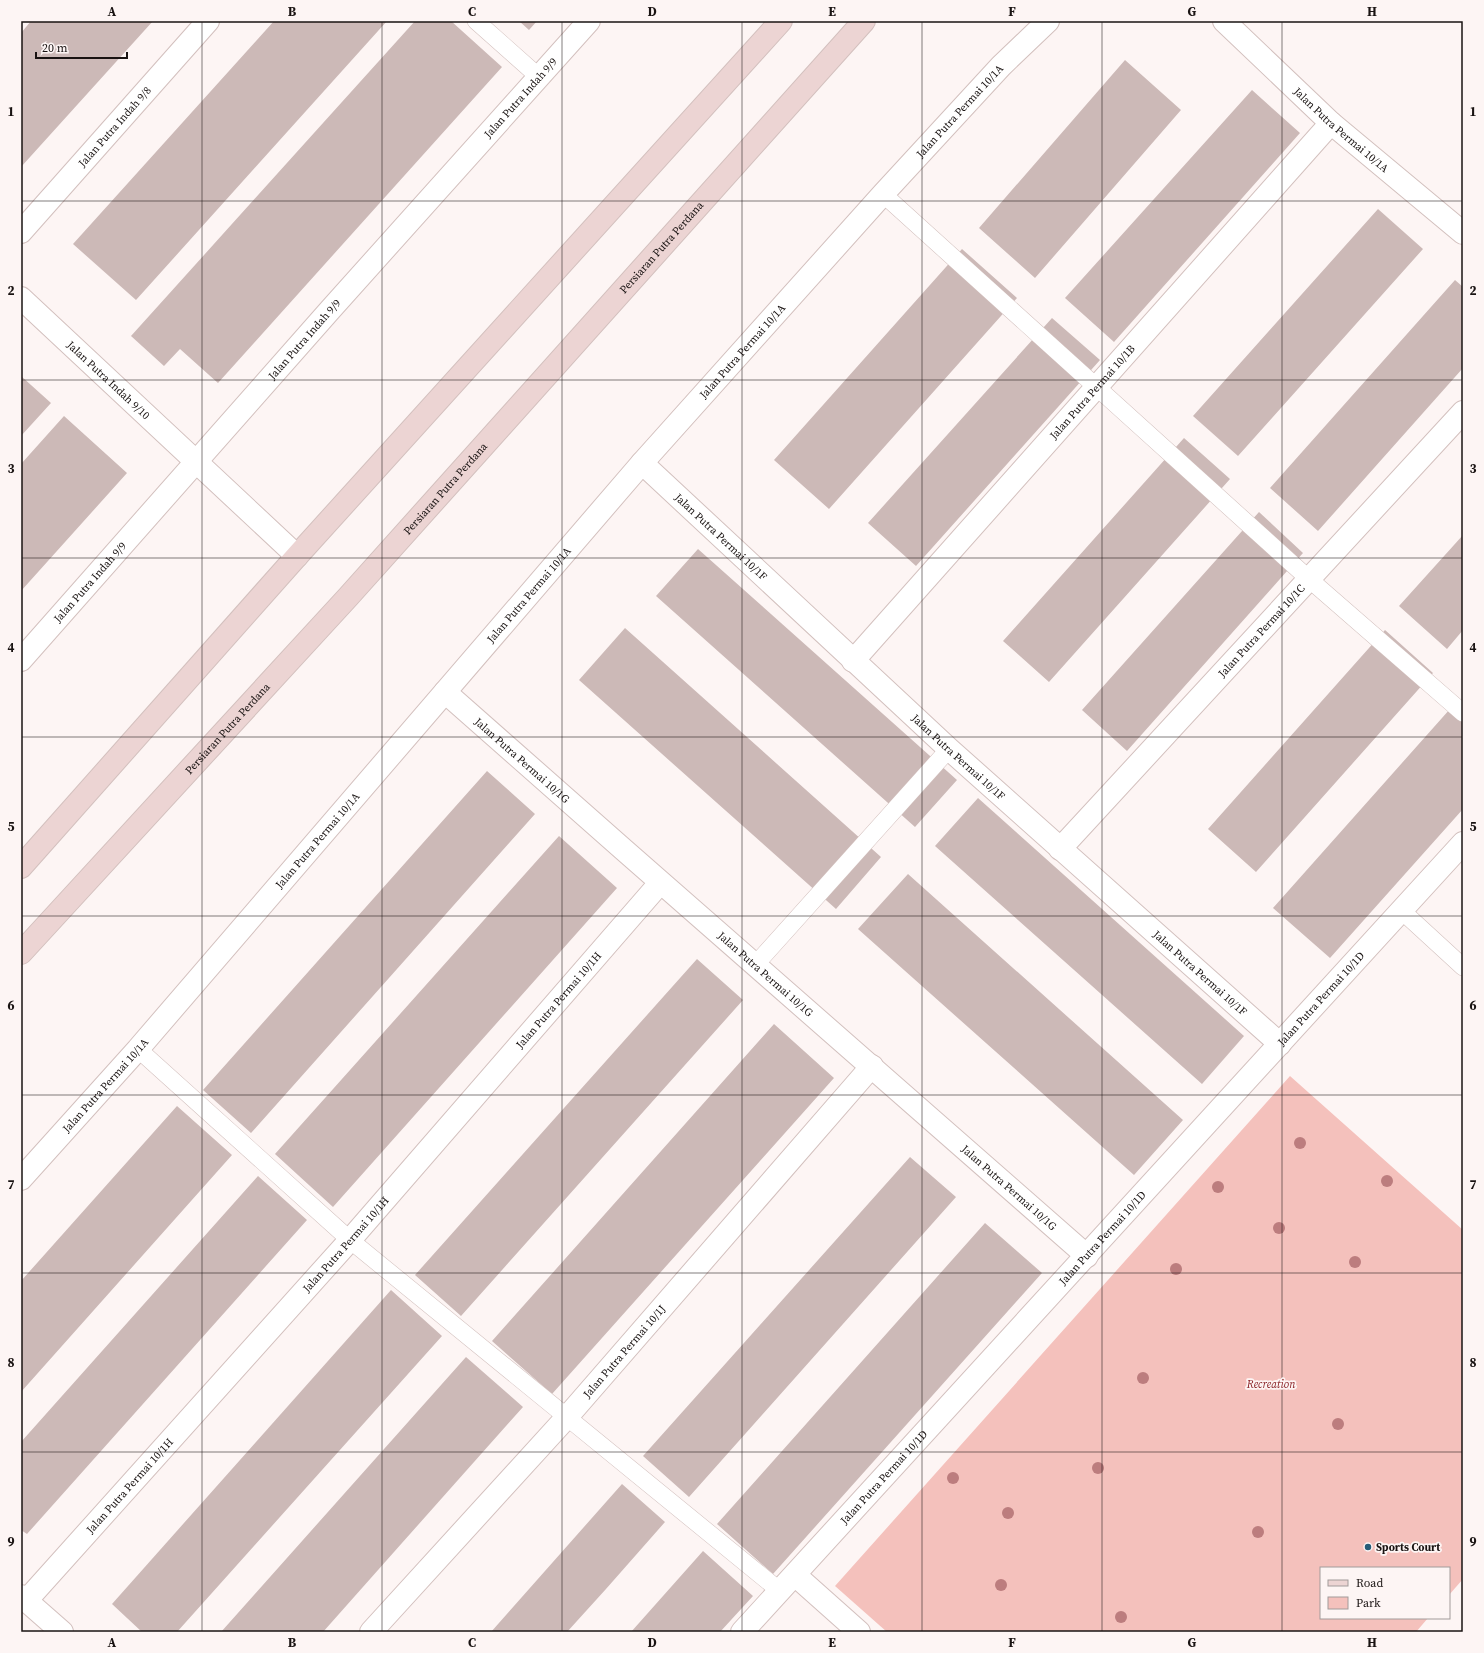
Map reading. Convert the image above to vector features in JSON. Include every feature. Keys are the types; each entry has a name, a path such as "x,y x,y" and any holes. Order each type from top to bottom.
{"main road":[{"path":"21,867 298,556 781,21"},
{"name":"Persiaran Putra Perdana","path":"21,952 348,597 864,21"}],"street":[{"name":"Jalan Putra Indah 9/8","path":"21,232 208,21"},
{"name":"Jalan Putra Indah 9/9","path":"21,660 330,310 589,21"},
{"name":"Jalan Putra Permai 10/1A","path":"21,1179 138,1049 642,463 883,194 1001,66 1048,21"},
{"name":"Jalan Putra Permai 10/1A","path":"1224,21 1331,123 1463,233"},
{"name":"Jalan Putra Permai 10/1B","path":"853,661 1331,123"},
{"name":"Jalan Putra Indah 9/10","path":"21,298 298,556"},
{"name":"Jalan Putra Permai 10/1C","path":"1060,848 1463,412"},
{"name":"Jalan Putra Permai 10/1F","path":"642,463 949,749 1280,1044"},
{"name":"Jalan Putra Permai 10/1G","path":"445,692 660,883 756,964 1087,1256"},
{"name":"Jalan Putra Permai 10/1D","path":"742,1632 780,1590 796,1575 1463,843"},
{"name":"Jalan Putra Permai 10/1H","path":"24,1598 350,1240 660,883"},
{"name":"Jalan Putra Permai 10/1J","path":"371,1632 567,1417 872,1066"},
{"path":"796,1575 859,1632"},
{"path":"24,1598 62,1632"}],"lane":[{"path":"476,21 540,77"},
{"path":"883,194 1309,579 1463,713"},
{"path":"756,964 949,749"},
{"path":"1402,911 1463,967"},
{"path":"138,1049 350,1240 780,1590"}],"green space":[{"name":"Recreation","path":"1290,1076 1463,1230 1463,1579 1450,1594 1450,1567 1320,1567 1320,1619 1427,1619 1416,1632 887,1632 835,1586"}],"building":[{"path":"31,21 153,21 21,167 21,33"},
{"path":"274,21 387,21 136,300 73,244"},
{"path":"415,21 451,21 502,67 218,383 180,349 164,366 131,336"},
{"path":"519,21 537,21 529,30"},
{"path":"1125,60 1181,110 1035,278 979,228"},
{"path":"1252,90 1300,133 1114,342 1065,298"},
{"path":"1378,209 1423,249 1238,456 1193,416"},
{"path":"962,249 1017,298 829,509 774,460"},
{"path":"1455,280 1463,287 1463,368 1318,531 1270,488"},
{"path":"1052,318 1100,360 916,566 868,523"},
{"path":"21,376 51,403 21,436"},
{"path":"64,416 127,473 21,591 21,464"},
{"path":"1184,438 1230,479 1049,682 1003,641"},
{"path":"1259,512 1303,553 1127,751 1082,710"},
{"path":"1463,535 1463,630 1447,649 1399,606"},
{"path":"698,549 957,780 915,827 656,596"},
{"path":"625,628 881,857 836,909 579,680"},
{"path":"1385,630 1433,673 1256,872 1208,829"},
{"path":"1458,700 1463,704 1463,809 1330,958 1273,908"},
{"path":"487,771 535,814 251,1133 203,1090"},
{"path":"978,798 1244,1036 1202,1084 935,846"},
{"path":"559,836 617,888 333,1207 275,1154"},
{"path":"908,874 1183,1120 1134,1175 858,929"},
{"path":"697,959 743,1000 461,1316 415,1275"},
{"path":"774,1024 834,1078 552,1394 492,1341"},
{"path":"177,1106 232,1155 21,1392 21,1281"},
{"path":"910,1157 956,1197 689,1497 643,1456"},
{"path":"258,1176 307,1220 27,1534 21,1530 21,1442"},
{"path":"985,1223 1042,1273 773,1574 717,1524"},
{"path":"391,1290 442,1336 177,1632 142,1632 112,1604"},
{"path":"466,1357 523,1407 323,1632 221,1632"},
{"path":"622,1484 665,1522 606,1589 567,1632 491,1632"},
{"path":"703,1551 753,1596 720,1632 631,1632"}],"place":[{"name":"Sports Court","path":"1368,1547"}]}
